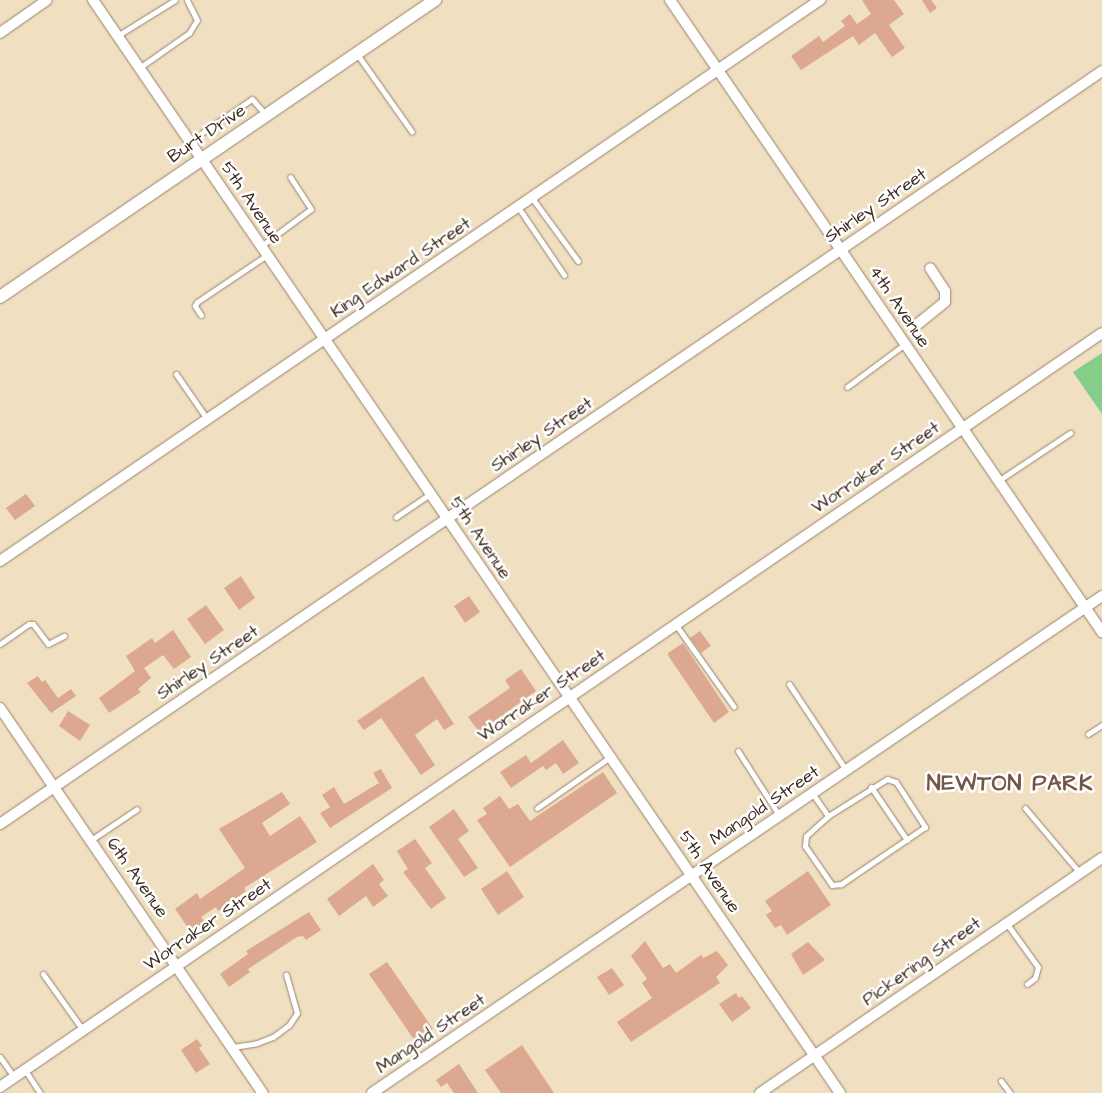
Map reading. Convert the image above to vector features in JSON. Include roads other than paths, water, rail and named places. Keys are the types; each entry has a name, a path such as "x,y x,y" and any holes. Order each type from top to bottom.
{"street":[{"path":"0,32 47,0"},
{"name":"5th Avenue","path":"93,0 840,1093"},
{"name":"Burt Drive","path":"0,297 435,0"},
{"name":"4th Avenue","path":"670,0 1102,632"},
{"name":"King Edward Street","path":"0,561 820,0"},
{"name":"Shirley Street","path":"0,824 1102,71"},
{"path":"914,327 940,308 946,296 930,268"},
{"name":"Worraker Street","path":"0,1087 1102,333"},
{"name":"Mangold Street","path":"372,1093 1102,596"},
{"name":"6th Avenue","path":"0,708 178,965 263,1093"},
{"name":"Pickering Street","path":"760,1093 1102,858"}],"lane":[{"path":"118,36 175,0"},
{"path":"139,68 188,34 197,20 187,0"},
{"path":"356,54 412,132"},
{"path":"204,132 252,99 266,115"},
{"path":"261,246 311,209 290,177"},
{"path":"532,198 578,261"},
{"path":"518,207 564,274"},
{"path":"200,315 194,306 197,302 267,255"},
{"path":"847,387 905,344"},
{"path":"176,374 207,420"},
{"path":"998,481 1070,433"},
{"path":"396,516 430,494"},
{"path":"0,644 29,624 33,624 48,644 64,636"},
{"path":"675,625 734,707"},
{"path":"789,684 846,770"},
{"path":"1088,734 1102,724"},
{"path":"738,751 780,816"},
{"path":"537,808 610,756"},
{"path":"887,779 896,782 925,824 923,830 835,886 806,846 809,832 828,816 871,787 887,779"},
{"path":"871,787 907,840"},
{"path":"812,793 828,816"},
{"path":"1025,808 1080,874"},
{"path":"91,840 137,809"},
{"path":"1007,924 1038,967 1035,978 1027,984"},
{"path":"43,974 83,1030"},
{"path":"233,1046 265,1040 289,1025 297,1013 286,975"},
{"path":"0,1057 14,1077"},
{"path":"25,1070 40,1093"},
{"path":"1001,1081 1010,1093"}],"district":[{"name":"NEWTON PARK","path":"1010,784"}]}
